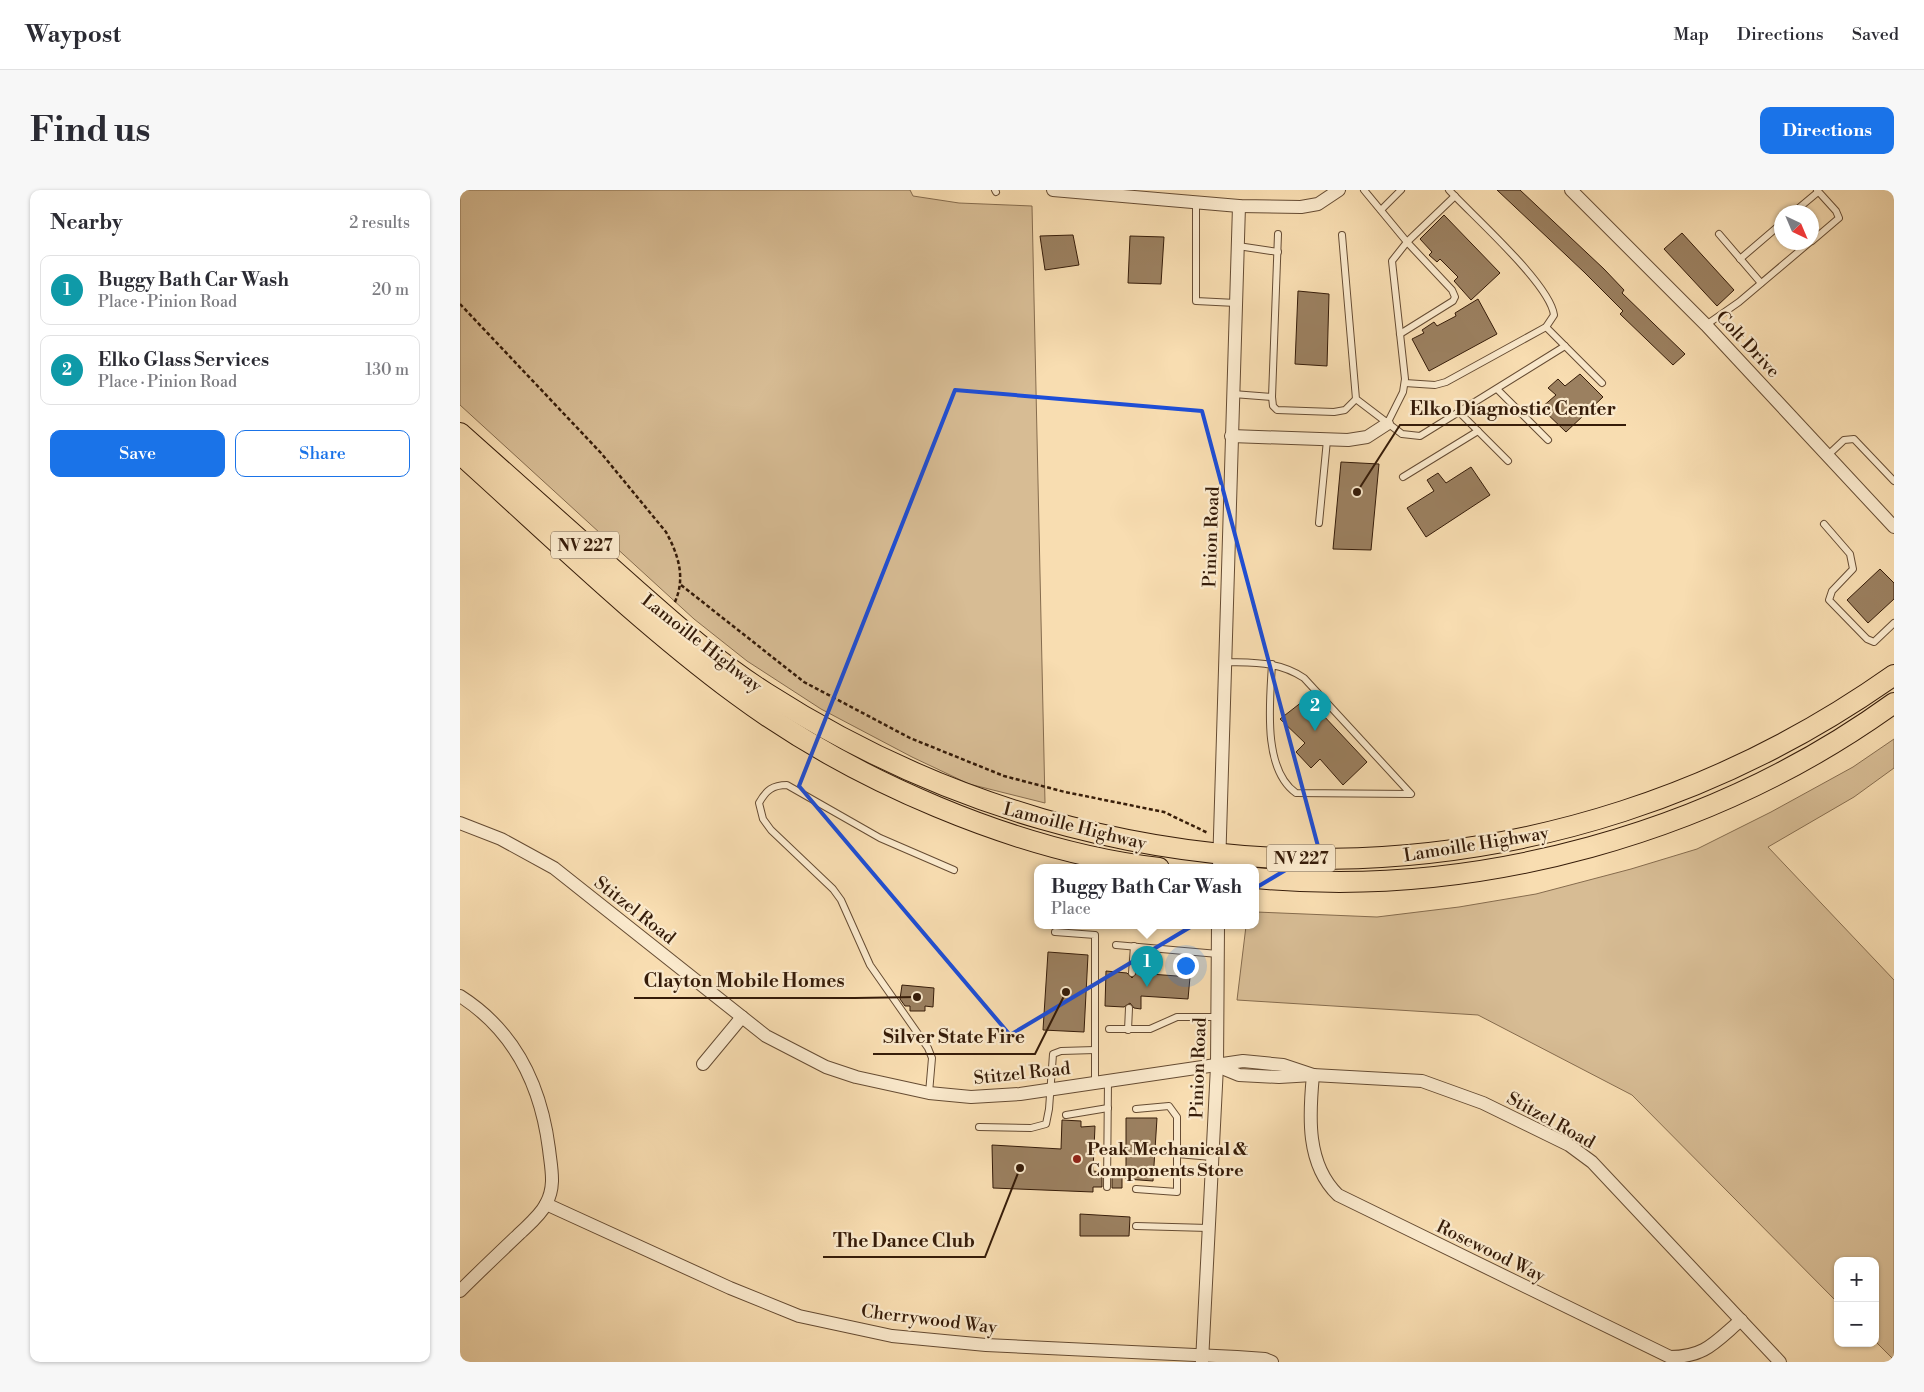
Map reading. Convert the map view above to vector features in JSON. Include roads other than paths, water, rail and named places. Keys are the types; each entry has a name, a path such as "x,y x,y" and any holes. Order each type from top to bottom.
{"main road":[{"name":"Lamoille Highway","path":"460,432 668,618 715,657 762,691 806,718 881,758 940,784 1006,809 1102,835 1172,849 1219,861 1351,860 1402,857 1537,837 1665,799 1713,779 1778,748 1853,704 1894,675"},
{"name":"Lamoille Highway","path":"460,454 636,611 703,667 737,694 820,748 862,770 974,821 1029,840 1103,858 1137,864"},
{"name":"Lamoille Highway","path":"1259,878 1302,883 1388,881 1474,871 1574,851 1685,815 1769,778 1853,730 1894,703"}],"street":[{"path":"1056,191 1239,206 1301,208 1318,204 1339,190"},
{"name":"Colt Drive","path":"1571,190 1706,325 1894,527"},
{"name":"Pinion Road","path":"1219,861 1239,206"},
{"path":"1231,436 1348,440 1367,437 1387,424"},
{"name":"Stitzel Road","path":"460,823 501,839 554,868 766,1036 826,1067 856,1076 929,1093 971,1097 1020,1094 1108,1079 1217,1066 1243,1061 1283,1065 1313,1074 1422,1082 1483,1103 1569,1145 1592,1162 1780,1362"},
{"name":"Pinion Road","path":"1203,1359 1217,1066 1218,929"},
{"path":"460,996 493,1021 517,1051 530,1074 548,1138 553,1180 546,1204 534,1219 461,1289"},
{"path":"703,1064 742,1017"},
{"name":"Rosewood Way","path":"1313,1074 1310,1101 1312,1140 1319,1169 1326,1184 1338,1195 1670,1358 1688,1357 1703,1351 1741,1320"},
{"name":"Cherrywood Way","path":"546,1204 730,1288 799,1316 892,1336 930,1340 1203,1359 1265,1359 1272,1362"}],"lane":[{"path":"1364,190 1407,242 1452,290 1455,297 1453,301 1400,334"},
{"path":"1381,210 1401,190"},
{"path":"1405,383 1435,385 1446,382 1546,327 1554,316 1553,307 1543,290 1449,190"},
{"path":"1802,205 1818,191 1836,211 1839,218 1819,235"},
{"path":"1387,424 1405,383 1391,265 1395,255 1407,242 1455,196"},
{"path":"1196,202 1196,301 1236,303"},
{"path":"1740,259 1774,230"},
{"path":"1278,234 1273,406 1277,410 1334,412 1345,410 1356,398"},
{"path":"1719,234 1761,284"},
{"path":"1342,235 1356,398 1402,434 1420,436 1566,346"},
{"path":"1238,246 1278,252"},
{"path":"1706,325 1761,284 1801,250"},
{"path":"1546,327 1602,383"},
{"path":"1497,388 1548,440"},
{"path":"1233,394 1272,397"},
{"path":"1459,412 1508,461"},
{"path":"1403,477 1478,431"},
{"path":"1827,456 1844,440 1854,439 1894,481"},
{"path":"1318,523 1327,440"},
{"path":"1824,524 1850,554 1853,569 1832,591 1829,600 1867,639 1874,642 1894,623"},
{"path":"1225,662 1272,664 1289,668 1304,678 1411,794 1306,794 1296,793 1289,788 1274,758 1270,706 1272,664"},
{"path":"929,1093 932,1058 928,1048 870,965 841,900 833,889 771,830 763,819 759,802 769,789 778,785 787,785 880,838 954,870"},
{"path":"1055,932 1095,935 1095,1081"},
{"path":"1116,945 1218,954"},
{"path":"1132,973 1134,946"},
{"path":"1128,1030 1129,1008"},
{"path":"1109,1030 1150,1029 1177,1016 1217,1017"},
{"path":"979,1127 1041,1127 1047,1121 1052,1058 1056,1051 1095,1050"},
{"path":"1107,1187 1108,1079"},
{"path":"1136,1109 1169,1106 1178,1117 1177,1192 1136,1189"},
{"path":"1066,1114 1108,1108"},
{"path":"1177,1154 1212,1157"},
{"path":"1136,1226 1208,1228"}],"place":[{"name":"Elko Diagnostic Center","path":"1357,492"},
{"name":"Elko Glass Services","path":"1315,731"},
{"name":"Buggy Bath Car Wash","path":"1147,987"},
{"name":"Silver State Fire","path":"1066,992"},
{"name":"Clayton Mobile Homes","path":"917,997"},
{"name":"Peak Mechanical & Components Store","path":"1077,1159"},
{"name":"The Dance Club","path":"1020,1168"}]}
